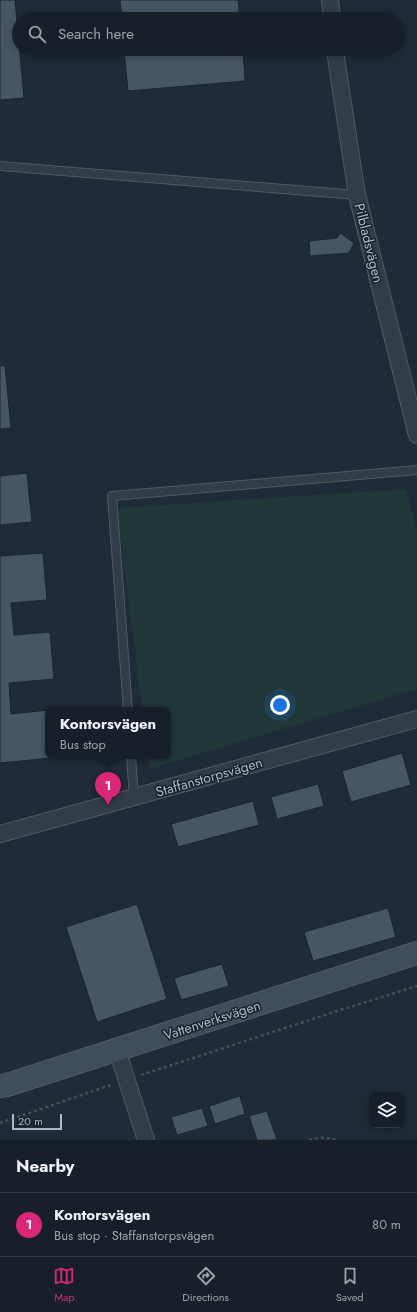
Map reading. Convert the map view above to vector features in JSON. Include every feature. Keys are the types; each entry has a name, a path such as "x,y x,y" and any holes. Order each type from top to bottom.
{"street":[{"path":"330,0 331,12"},
{"name":"Pilbladsvägen","path":"336,56 357,196 417,435"},
{"name":"Staffanstorpsvägen","path":"0,834 417,719"},
{"name":"Vattenverksvägen","path":"2,1087 417,953"},
{"path":"117,1050 146,1140"}],"lane":[{"path":"0,166 357,196"},
{"path":"128,707 112,496 417,470"},
{"path":"131,759 134,798"}],"path":[{"path":"0,1123 127,1080 417,986"},
{"path":"309,1140 316,1138 329,1138 337,1140"}],"green space":[{"path":"406,489 417,531 417,689 149,769 148,759 171,759 171,707 142,707 117,508"}],"building":[{"path":"0,0 15,0 16,12 12,12 12,56 20,56 24,98 0,100"},
{"path":"120,0 238,0 239,12 121,12"},
{"path":"125,56 243,56 245,81 128,91"},
{"path":"340,233 354,243 349,253 310,256 309,241 337,238"},
{"path":"0,366 5,366 11,428 0,429"},
{"path":"27,473 32,522 0,525 0,476"},
{"path":"43,553 47,600 11,603 14,635 50,632 54,679 9,683 11,714 45,710 45,759 0,763 0,556"},
{"path":"402,753 411,785 351,802 342,771"},
{"path":"318,784 324,806 277,819 271,797"},
{"path":"253,801 259,825 178,847 171,824"},
{"path":"137,904 167,999 97,1022 66,927"},
{"path":"388,908 396,937 313,961 304,932"},
{"path":"222,964 229,986 181,1000 174,978"},
{"path":"240,1096 245,1114 215,1124 209,1106"},
{"path":"202,1108 208,1126 177,1135 171,1117"},
{"path":"267,1111 277,1140 257,1140 249,1116"}],"place":[{"name":"Kontorsvägen","path":"108,805"}]}
